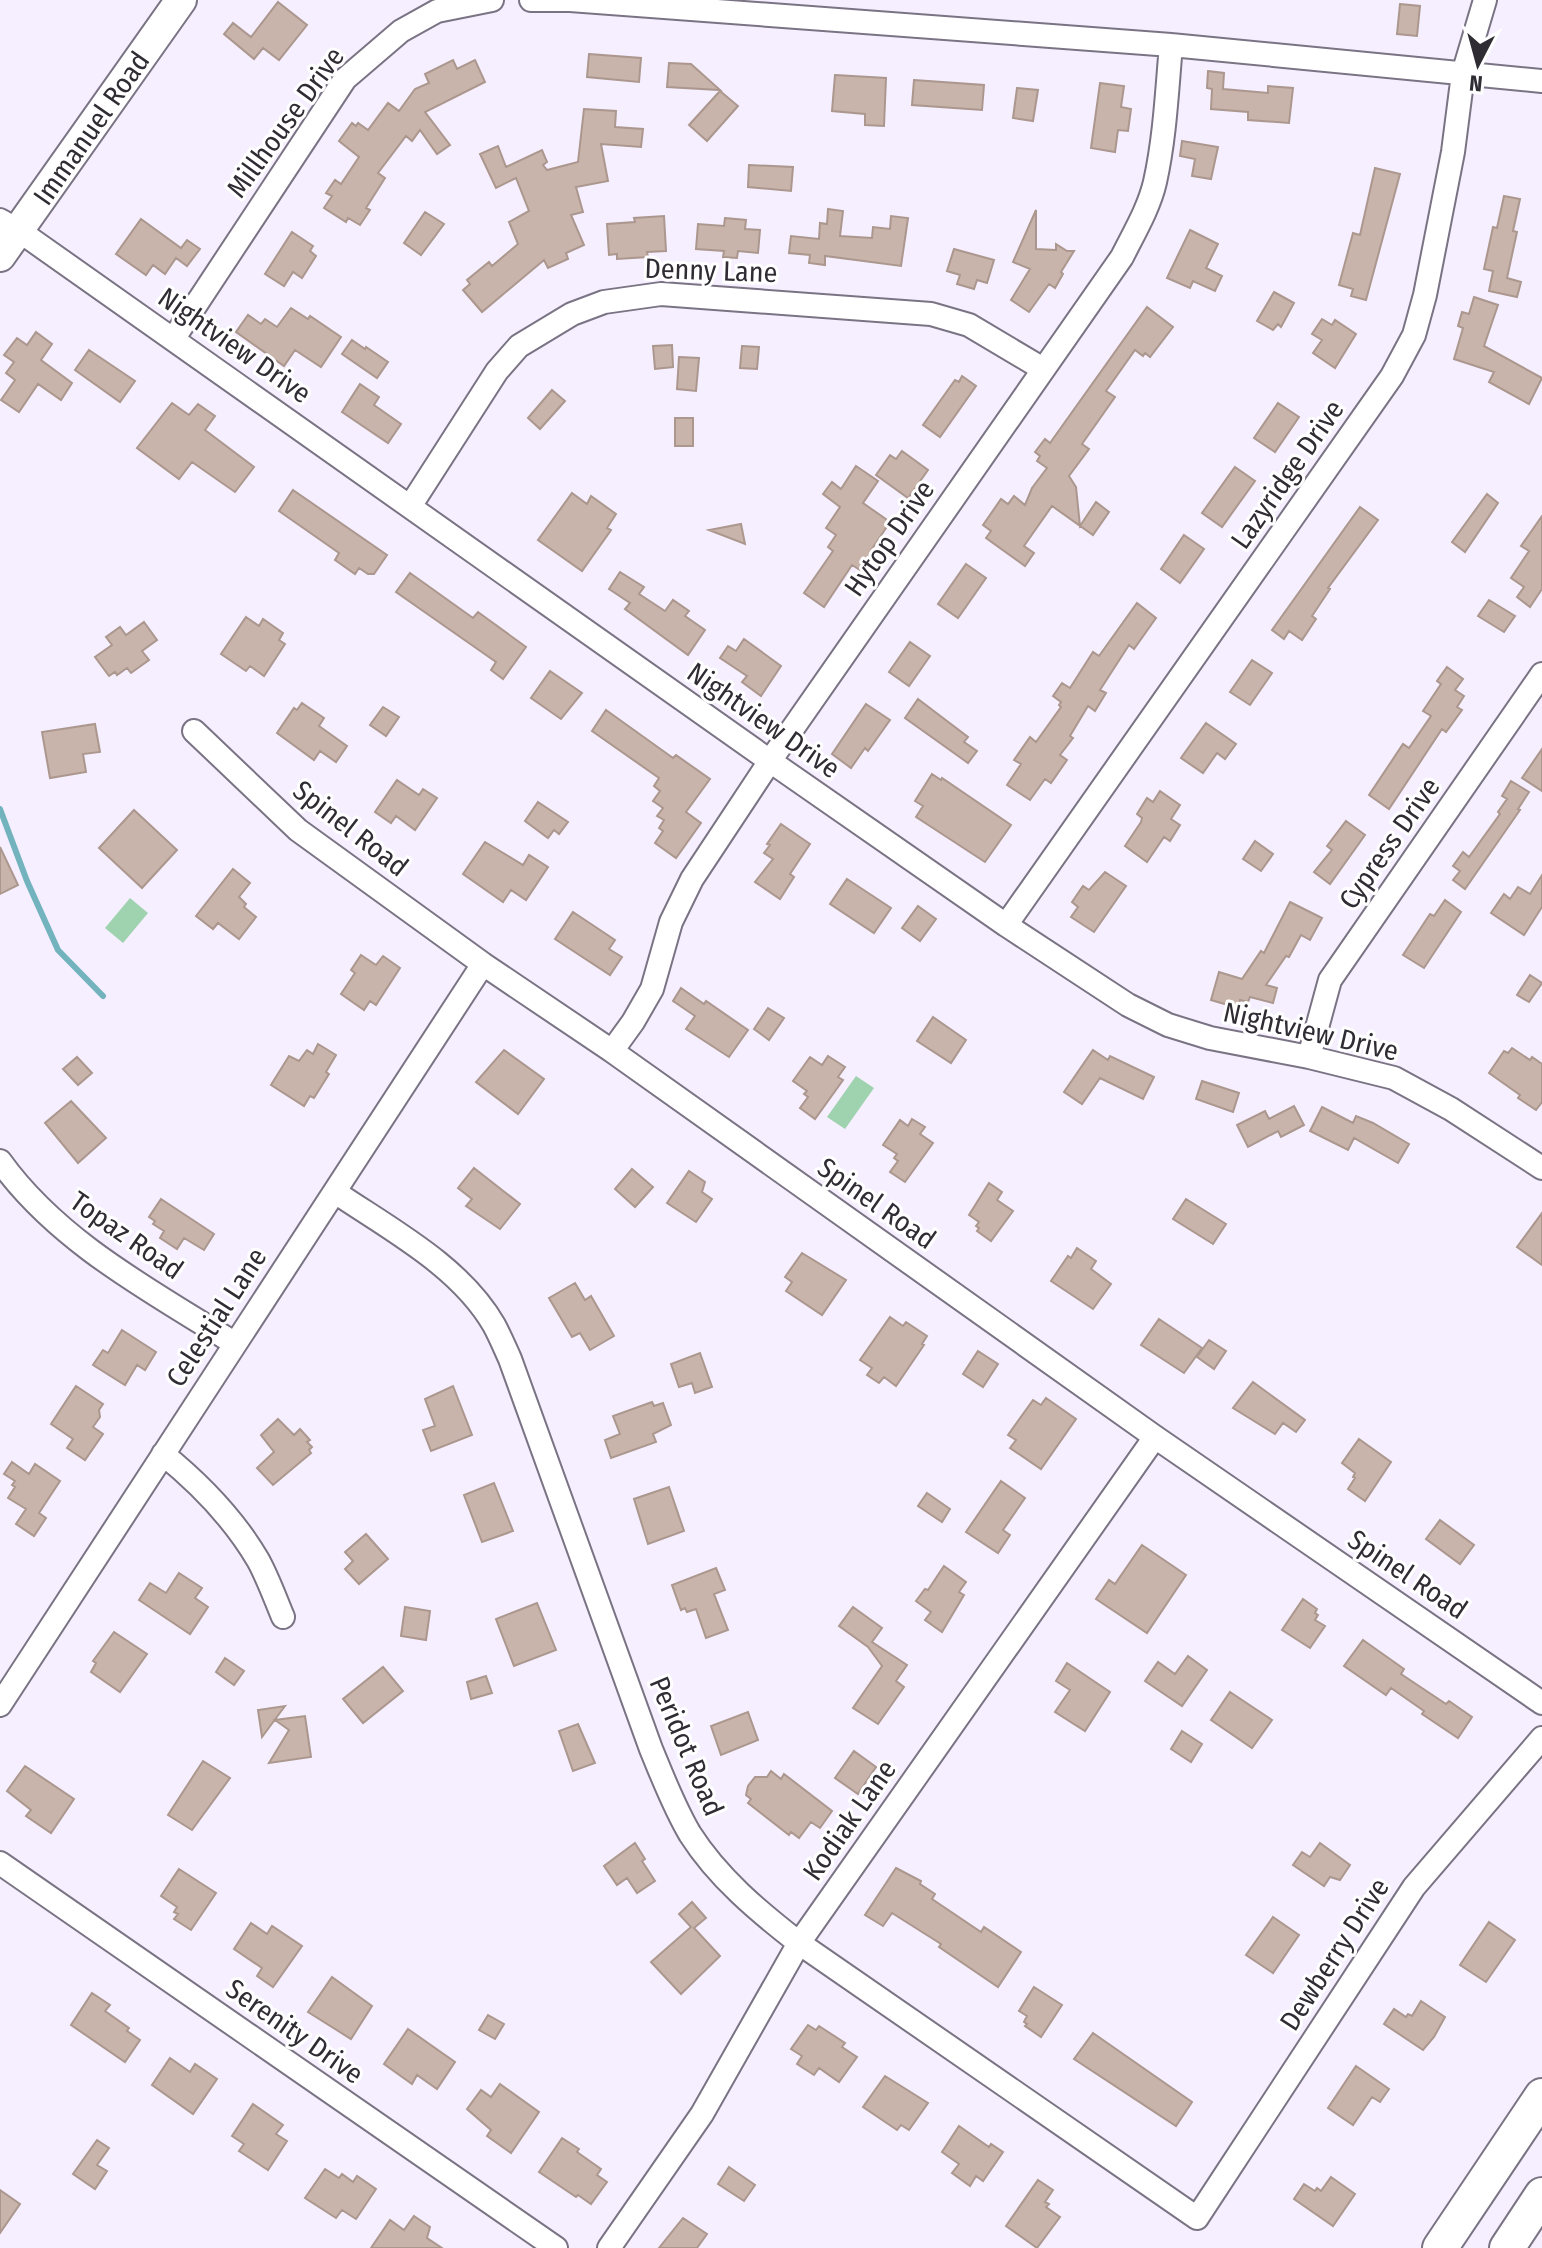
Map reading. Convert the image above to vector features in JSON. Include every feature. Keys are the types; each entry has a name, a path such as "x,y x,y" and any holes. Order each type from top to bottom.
{"main road":[{"path":"1440,2248 1542,2096"},
{"path":"1507,2248 1542,2195"}],"street":[{"name":"Immanuel Road","path":"0,256 9,225 181,0"},
{"name":"Millhouse Drive","path":"174,338 345,79 401,31 437,11 492,0"},
{"path":"531,0 586,1 1171,45 1542,81"},
{"name":"Lazyridge Drive","path":"1006,925 1392,376 1414,335 1425,295 1453,152 1463,74 1485,0"},
{"name":"Hytop Drive","path":"612,1051 652,989 671,922 692,879 770,761 1122,257 1154,184 1171,45"},
{"name":"Nightview Drive","path":"9,225 174,338 770,761 1006,925 1128,1005 1168,1025 1210,1038 1309,1057 1394,1078 1451,1109 1542,1168"},
{"name":"Denny Lane","path":"411,505 497,371 519,346 572,314 604,302 661,294 931,314 969,325 1043,369"},
{"name":"Cypress Drive","path":"1309,1057 1330,980 1542,674"},
{"name":"Spinel Road","path":"194,731 298,830 483,964 612,1051 1155,1437 1542,1703"},
{"name":"Celestial Lane","path":"0,1705 483,964"},
{"name":"Topaz Road","path":"0,1161 43,1213 71,1235 234,1343"},
{"name":"Peridot Road","path":"335,1192 445,1269 473,1296 494,1324 510,1359 651,1749 691,1835 719,1872 760,1913 799,1943 1197,2218"},
{"name":"Kodiak Lane","path":"609,2248 702,2114 799,1943 1155,1437"},
{"path":"163,1454 199,1484 237,1530 258,1560 283,1617"},
{"name":"Dewberry Drive","path":"1197,2218 1414,1887 1542,1738"},
{"name":"Serenity Drive","path":"0,1863 556,2248"}],"green space":[{"path":"130,898 148,913 123,943 105,928"},
{"path":"856,1076 874,1088 845,1129 827,1117"}],"building":[{"path":"278,2 307,25 279,60 263,48 254,59 224,34 233,23 251,37"},
{"path":"1400,4 1420,6 1417,36 1397,34"},
{"path":"589,54 641,58 639,82 587,77"},
{"path":"453,60 457,69 475,60 485,82 425,112 450,145 437,154 420,130 412,141 406,136 378,173 385,178 366,208 370,210 360,225 348,218 346,222 324,208 332,196 326,193 335,180 341,184 359,157 339,141 352,123 356,126 358,123 368,130 388,103 399,111 415,89 429,83 425,74"},
{"path":"669,63 691,64 720,90 667,87"},
{"path":"1208,71 1224,73 1223,89 1268,93 1268,86 1293,88 1289,123 1248,120 1248,112 1211,109 1212,89 1207,88"},
{"path":"835,75 886,78 884,126 865,125 865,114 832,111"},
{"path":"914,80 984,85 982,110 912,105"},
{"path":"1100,83 1124,86 1121,107 1131,109 1128,131 1118,130 1115,152 1091,148"},
{"path":"1017,88 1038,90 1033,121 1013,118"},
{"path":"720,91 738,106 707,141 689,125"},
{"path":"584,109 616,111 615,127 643,129 641,147 601,144 608,181 576,187 583,212 571,215 584,245 566,253 568,259 548,268 544,260 482,312 463,290 470,284 467,280 489,262 492,266 518,244 509,222 529,211 516,178 496,188 480,154 498,146 506,167 542,150 547,162 543,165 547,170 578,162"},
{"path":"1182,141 1218,147 1211,179 1192,176 1195,159 1180,156"},
{"path":"749,165 793,167 791,191 748,187"},
{"path":"1375,168 1400,174 1366,300 1351,296 1353,289 1339,285 1353,233 1360,235"},
{"path":"1504,196 1520,199 1507,278 1521,282 1517,297 1489,291 1493,271 1484,269 1493,227 1497,228"},
{"path":"828,209 843,211 840,236 872,238 873,227 890,229 891,216 908,218 901,266 825,256 825,265 809,263 810,255 789,253 791,236 819,239 820,223 827,224"},
{"path":"1036,210 1036,249 1056,250 1056,244 1067,251 1074,251 1055,288 1049,284 1029,312 1011,300 1030,269 1013,262"},
{"path":"425,212 444,224 421,255 404,243"},
{"path":"664,216 666,251 647,252 648,257 617,259 617,254 609,255 607,224"},
{"path":"725,218 746,220 745,229 760,230 758,253 738,251 737,258 723,257 724,251 696,249 698,224 724,226"},
{"path":"141,219 181,248 187,240 200,249 187,266 176,258 165,274 153,265 146,275 116,254"},
{"path":"1190,230 1218,244 1206,268 1222,276 1215,291 1193,281 1190,288 1167,278"},
{"path":"292,232 313,246 310,251 316,256 302,278 293,272 284,286 265,274"},
{"path":"954,249 994,260 987,283 977,280 974,289 957,284 960,275 947,271"},
{"path":"1274,292 1294,303 1281,327 1278,324 1273,330 1257,321"},
{"path":"1474,297 1498,305 1484,346 1542,378 1529,404 1489,382 1494,372 1454,359 1463,328 1458,326 1462,312 1469,314"},
{"path":"1147,307 1173,327 1150,357 1135,350 1106,391 1115,397 1082,444 1089,449 1069,476 1076,487 1080,526 1052,506 1024,546 1034,553 1025,566 986,538 991,531 983,525 1001,499 1008,504 1014,496 1025,505 1032,488 1047,468 1037,461 1040,456 1035,452 1045,439 1050,443"},
{"path":"291,308 308,319 310,316 341,337 321,367 295,350 284,366 236,332 248,315 261,324 265,319 277,327"},
{"path":"1322,319 1332,325 1335,320 1356,334 1335,368 1313,353 1322,340 1312,334"},
{"path":"36,332 52,344 41,360 72,383 61,400 38,384 19,412 1,400 15,380 6,373 14,362 4,355 17,338 27,345"},
{"path":"352,340 388,362 377,378 342,354"},
{"path":"672,345 673,367 655,369 653,346"},
{"path":"742,346 759,347 757,369 740,368"},
{"path":"89,350 135,381 120,402 75,370"},
{"path":"679,357 699,358 696,391 677,389"},
{"path":"962,376 976,386 940,437 923,425 955,380 959,382"},
{"path":"360,384 379,397 374,405 401,424 388,443 342,412"},
{"path":"552,390 565,401 540,429 528,418"},
{"path":"172,403 189,415 198,404 215,416 205,430 254,467 235,492 192,462 179,479 137,448"},
{"path":"1278,403 1299,417 1275,452 1254,438"},
{"path":"675,418 693,418 693,446 675,446"},
{"path":"902,451 928,470 908,498 876,475 890,455 896,459"},
{"path":"856,466 878,481 863,503 890,522 870,552 879,559 868,575 852,565 824,607 804,593 833,551 828,547 836,535 826,528 840,507 823,494 832,482 841,489"},
{"path":"1235,467 1255,481 1222,527 1202,513"},
{"path":"293,490 387,555 374,574 359,568 355,574 335,560 339,553 279,511"},
{"path":"572,493 587,504 591,496 616,514 607,528 611,530 582,571 538,540"},
{"path":"1487,494 1498,503 1465,552 1452,542"},
{"path":"1096,502 1109,512 1093,535 1080,526"},
{"path":"1360,507 1378,520 1328,588 1312,616 1316,619 1302,640 1289,631 1284,639 1272,630"},
{"path":"1542,516 1542,589 1530,607 1517,597 1524,587 1511,578 1529,551 1521,546"},
{"path":"741,524 745,544 709,530"},
{"path":"1184,535 1204,549 1180,583 1161,569"},
{"path":"966,564 986,578 958,618 938,604"},
{"path":"620,572 644,587 639,594 665,611 673,600 689,611 685,616 705,630 688,655 625,609 630,603 609,589"},
{"path":"410,573 473,618 478,612 526,647 503,679 491,670 496,662 396,592"},
{"path":"1489,600 1515,616 1504,632 1478,616"},
{"path":"1137,603 1156,618 1134,649 1129,645 1100,690 1106,693 1095,711 1088,706 1070,736 1073,738 1060,755 1067,760 1051,783 1045,779 1030,800 1007,785 1021,764 1014,760 1030,737 1036,742 1061,707 1061,702 1053,696 1062,683 1070,688 1093,652 1099,656"},
{"path":"246,617 259,626 263,619 283,633 279,640 285,644 264,676 250,666 246,671 221,654"},
{"path":"144,622 157,640 142,651 149,660 131,673 127,668 109,676 95,657 112,645 106,637 120,627 126,635"},
{"path":"744,639 781,666 761,696 742,682 747,676 720,658 728,646 736,651"},
{"path":"910,642 930,656 909,686 889,672"},
{"path":"1252,660 1272,673 1250,705 1230,692"},
{"path":"1447,667 1463,679 1455,690 1464,696 1457,707 1462,710 1446,732 1442,729 1389,809 1369,795 1403,744 1409,748 1431,716 1423,711 1441,684 1437,681"},
{"path":"550,671 582,693 561,719 531,698"},
{"path":"918,699 968,737 964,742 977,751 968,763 905,718"},
{"path":"302,703 324,718 319,726 347,746 336,762 320,751 314,760 277,733 294,708 297,710"},
{"path":"866,704 890,720 868,751 865,748 851,768 832,754"},
{"path":"383,707 399,717 386,736 370,725"},
{"path":"606,710 673,758 676,755 710,779 686,812 701,823 676,858 655,843 663,831 659,828 664,820 657,816 663,808 653,801 660,791 654,786 659,778 592,731"},
{"path":"1206,723 1236,744 1225,759 1217,753 1203,773 1181,758"},
{"path":"95,724 100,752 83,754 86,772 50,778 42,732"},
{"path":"1542,749 1542,791 1522,778"},
{"path":"932,774 1011,825 985,862 916,817 923,806 915,801"},
{"path":"397,780 419,795 423,789 437,798 415,830 396,816 391,823 375,812"},
{"path":"1511,781 1529,792 1520,810 1465,889 1453,880 1460,871 1453,866 1463,852 1469,857 1500,814 1498,812 1507,799 1502,796"},
{"path":"1160,791 1180,805 1171,819 1180,825 1170,841 1164,837 1147,862 1125,846 1141,822 1142,818 1137,814 1147,798 1153,802"},
{"path":"538,802 568,822 559,834 554,830 548,838 525,821"},
{"path":"134,810 177,850 142,888 99,848"},
{"path":"1346,821 1365,835 1330,884 1314,872 1332,850 1327,846"},
{"path":"781,824 810,844 790,874 794,877 780,899 755,882 773,859 764,853"},
{"path":"1255,841 1273,854 1261,871 1243,859"},
{"path":"485,842 523,865 529,855 548,867 526,900 511,890 503,902 463,874"},
{"path":"0,847 18,885 0,894"},
{"path":"233,869 250,883 239,897 246,904 244,907 256,917 239,939 218,923 213,929 196,916"},
{"path":"1105,872 1126,886 1094,932 1071,917 1078,907 1072,902 1083,886 1089,890"},
{"path":"1542,875 1542,907 1524,935 1491,913 1504,894 1510,899 1518,887 1530,894"},
{"path":"847,879 891,908 874,933 830,904"},
{"path":"1445,900 1461,912 1424,968 1403,955 1430,914 1434,916"},
{"path":"1290,902 1322,918 1310,940 1301,935 1289,957 1286,956 1266,985 1277,988 1273,1003 1250,997 1248,1002 1240,1000 1238,1008 1211,1000 1219,972 1242,979 1261,951 1264,953"},
{"path":"918,906 936,919 920,941 902,928"},
{"path":"573,912 615,940 609,949 622,957 610,975 555,939"},
{"path":"361,955 376,965 383,956 400,968 376,1005 370,1001 364,1010 341,994 355,973 351,970"},
{"path":"1530,975 1542,983 1529,1002 1517,995"},
{"path":"681,988 748,1030 729,1057 686,1029 695,1016 673,1001"},
{"path":"768,1008 784,1018 769,1040 754,1029"},
{"path":"933,1017 966,1040 951,1063 917,1041"},
{"path":"318,1044 336,1055 326,1072 329,1074 314,1098 310,1096 304,1106 271,1085 289,1056 299,1061 307,1050 313,1054"},
{"path":"1512,1048 1542,1064 1542,1102 1536,1110 1489,1073 1504,1051 1508,1053"},
{"path":"504,1050 544,1079 518,1114 476,1082"},
{"path":"1093,1050 1108,1060 1110,1056 1154,1077 1143,1099 1100,1078 1082,1104 1064,1092"},
{"path":"828,1056 845,1067 838,1077 843,1080 815,1119 800,1108 808,1097 804,1094 807,1091 793,1081 810,1057 822,1065"},
{"path":"77,1057 92,1073 78,1085 63,1069"},
{"path":"1202,1081 1239,1093 1233,1112 1196,1099"},
{"path":"71,1101 106,1138 78,1163 45,1123"},
{"path":"1294,1106 1304,1125 1281,1137 1278,1131 1248,1147 1237,1125 1265,1111 1269,1119"},
{"path":"1322,1107 1353,1123 1356,1116 1373,1123 1409,1144 1398,1163 1354,1138 1348,1150 1310,1131"},
{"path":"912,1119 925,1127 920,1134 933,1143 905,1182 890,1172 898,1161 894,1158 897,1154 883,1145 900,1120 908,1126"},
{"path":"474,1168 520,1204 500,1229 466,1206 472,1199 458,1188"},
{"path":"632,1169 653,1187 635,1207 615,1189"},
{"path":"689,1171 705,1182 702,1192 712,1199 696,1222 667,1203"},
{"path":"989,1183 1002,1192 997,1200 1013,1211 991,1241 977,1231 979,1222 969,1215"},
{"path":"161,1199 214,1234 204,1250 184,1238 177,1249 160,1238 164,1231 149,1217"},
{"path":"1186,1199 1226,1224 1213,1244 1173,1219"},
{"path":"1542,1213 1542,1265 1517,1247"},
{"path":"1077,1248 1096,1261 1091,1269 1111,1284 1093,1309 1051,1281"},
{"path":"802,1253 846,1280 822,1315 786,1291 792,1282 785,1277"},
{"path":"575,1283 585,1300 591,1296 614,1336 590,1350 580,1333 572,1337 549,1298"},
{"path":"890,1317 903,1326 906,1322 927,1336 896,1386 884,1377 879,1383 867,1375 872,1368 860,1360"},
{"path":"1159,1319 1202,1348 1184,1373 1141,1345"},
{"path":"122,1330 156,1352 145,1370 137,1365 125,1385 93,1365 103,1350 108,1353"},
{"path":"1209,1340 1226,1351 1214,1369 1197,1357"},
{"path":"978,1351 998,1364 983,1387 963,1374"},
{"path":"700,1353 712,1387 695,1393 692,1383 679,1387 671,1364"},
{"path":"1253,1382 1305,1420 1296,1432 1283,1423 1275,1434 1233,1408"},
{"path":"76,1386 103,1404 99,1410 100,1417 93,1427 103,1434 85,1460 67,1448 73,1439 51,1424"},
{"path":"453,1386 472,1435 431,1451 423,1430 435,1426 425,1399"},
{"path":"1046,1398 1076,1419 1041,1469 1010,1448 1016,1440 1008,1435 1033,1400 1041,1405"},
{"path":"652,1402 654,1406 663,1403 671,1425 653,1434 656,1442 611,1458 605,1440 620,1434 613,1416"},
{"path":"278,1419 294,1435 300,1429 312,1447 309,1450 311,1453 273,1485 257,1468 274,1452 261,1435"},
{"path":"1359,1439 1391,1462 1365,1501 1348,1489 1355,1473 1342,1463"},
{"path":"12,1462 29,1474 35,1464 60,1481 39,1513 46,1518 34,1536 16,1524 26,1509 8,1498 15,1481 4,1474"},
{"path":"1001,1481 1025,1498 1003,1530 1010,1535 998,1553 966,1532"},
{"path":"494,1483 513,1531 482,1542 464,1495"},
{"path":"669,1487 684,1531 648,1544 634,1499"},
{"path":"927,1493 950,1509 942,1522 918,1506"},
{"path":"1440,1520 1474,1545 1460,1564 1426,1539"},
{"path":"366,1534 388,1559 359,1584 345,1569 353,1561 345,1552"},
{"path":"1142,1545 1186,1575 1147,1633 1096,1599 1109,1580 1115,1584"},
{"path":"944,1566 966,1582 959,1592 964,1595 942,1632 925,1620 931,1612 916,1601 925,1589 928,1590"},
{"path":"716,1568 725,1590 714,1594 728,1630 706,1638 696,1609 681,1610 672,1585"},
{"path":"179,1573 202,1588 195,1598 208,1607 190,1634 139,1600 150,1583 166,1593"},
{"path":"1303,1599 1317,1609 1315,1620 1325,1626 1310,1648 1282,1630"},
{"path":"537,1603 556,1650 514,1666 496,1619"},
{"path":"405,1607 430,1611 426,1640 401,1636"},
{"path":"853,1607 882,1628 872,1642 907,1665 896,1681 904,1687 878,1724 853,1708 882,1666 868,1647 839,1626"},
{"path":"114,1632 147,1654 120,1692 91,1672 96,1663 93,1661"},
{"path":"1363,1640 1404,1669 1401,1674 1472,1717 1458,1738 1391,1688 1386,1695 1344,1666"},
{"path":"1188,1656 1207,1670 1182,1706 1145,1681 1158,1662 1175,1674"},
{"path":"225,1658 244,1671 234,1685 216,1672"},
{"path":"1067,1663 1110,1692 1085,1731 1055,1712 1070,1690 1056,1681"},
{"path":"383,1667 403,1691 363,1723 343,1699"},
{"path":"486,1676 492,1693 471,1699 467,1682"},
{"path":"1230,1692 1272,1720 1252,1748 1211,1720"},
{"path":"285,1706 262,1737 258,1710"},
{"path":"748,1712 758,1740 721,1755 711,1726"},
{"path":"305,1716 311,1757 269,1763 289,1730 275,1720"},
{"path":"578,1724 595,1763 573,1771 559,1731"},
{"path":"1182,1731 1202,1744 1191,1762 1171,1749"},
{"path":"854,1751 876,1767 858,1794 835,1778"},
{"path":"203,1761 230,1778 192,1830 168,1815"},
{"path":"25,1766 74,1799 51,1833 26,1816 31,1810 7,1791"},
{"path":"771,1771 781,1779 784,1774 832,1811 820,1828 811,1822 799,1838 791,1832 789,1835 748,1803 751,1799 746,1795 748,1786 755,1777 767,1777"},
{"path":"635,1843 655,1881 637,1893 627,1878 617,1885 604,1866"},
{"path":"1320,1843 1350,1865 1340,1880 1330,1877 1324,1886 1293,1865 1302,1852 1310,1857"},
{"path":"896,1868 921,1881 920,1884 935,1894 932,1899 981,1932 984,1927 1021,1952 998,1987 939,1947 941,1944 892,1913 883,1926 865,1915"},
{"path":"179,1869 216,1893 191,1930 174,1919 178,1914 174,1912 177,1907 161,1896"},
{"path":"692,1902 706,1918 694,1928 720,1956 681,1994 651,1962 691,1927 679,1914"},
{"path":"1273,1917 1299,1935 1273,1973 1246,1955"},
{"path":"1489,1922 1515,1940 1486,1982 1460,1965"},
{"path":"251,1923 267,1934 272,1926 302,1946 273,1987 257,1976 262,1968 234,1949"},
{"path":"332,1977 372,2006 351,2039 308,2012"},
{"path":"1034,1987 1062,2005 1041,2037 1025,2026 1027,2016 1019,2011"},
{"path":"92,1993 110,2005 105,2011 140,2040 125,2062 71,2025"},
{"path":"1421,2001 1445,2017 1423,2050 1384,2024 1394,2009 1406,2017 1408,2014 1412,2016"},
{"path":"488,2015 504,2024 495,2039 479,2030"},
{"path":"808,2025 816,2030 819,2026 845,2043 842,2047 857,2057 839,2082 819,2068 814,2075 797,2064 802,2056 791,2049"},
{"path":"408,2029 455,2062 437,2089 417,2075 412,2084 384,2064"},
{"path":"1093,2033 1192,2102 1176,2126 1074,2059"},
{"path":"170,2058 190,2072 195,2064 217,2079 193,2114 152,2085"},
{"path":"1356,2066 1389,2089 1380,2102 1372,2097 1353,2125 1328,2108"},
{"path":"885,2076 928,2103 909,2130 901,2125 897,2130 863,2107"},
{"path":"500,2084 539,2112 511,2153 487,2136 491,2130 467,2109 481,2090 491,2097"},
{"path":"253,2104 283,2125 276,2134 287,2141 268,2170 239,2151 244,2144 232,2136"},
{"path":"959,2126 989,2147 991,2144 1003,2152 983,2181 976,2176 970,2186 952,2173 959,2164 942,2152"},
{"path":"562,2138 601,2169 597,2175 607,2182 591,2204 539,2172"},
{"path":"97,2140 109,2148 97,2165 107,2171 95,2189 73,2174"},
{"path":"729,2167 755,2185 744,2201 718,2184"},
{"path":"325,2169 339,2178 342,2174 353,2182 357,2176 376,2189 356,2219 342,2210 336,2218 305,2198"},
{"path":"1331,2177 1355,2194 1333,2226 1294,2199 1304,2184 1321,2191"},
{"path":"1038,2180 1053,2190 1045,2202 1049,2204 1046,2207 1060,2217 1037,2248 1006,2226"},
{"path":"0,2190 20,2204 0,2233"},
{"path":"414,2216 430,2227 427,2238 442,2248 371,2248 390,2220 404,2230"},
{"path":"683,2218 707,2234 697,2248 659,2248"}],"waterway":[{"path":"0,809 27,881 58,950 103,996"}]}
